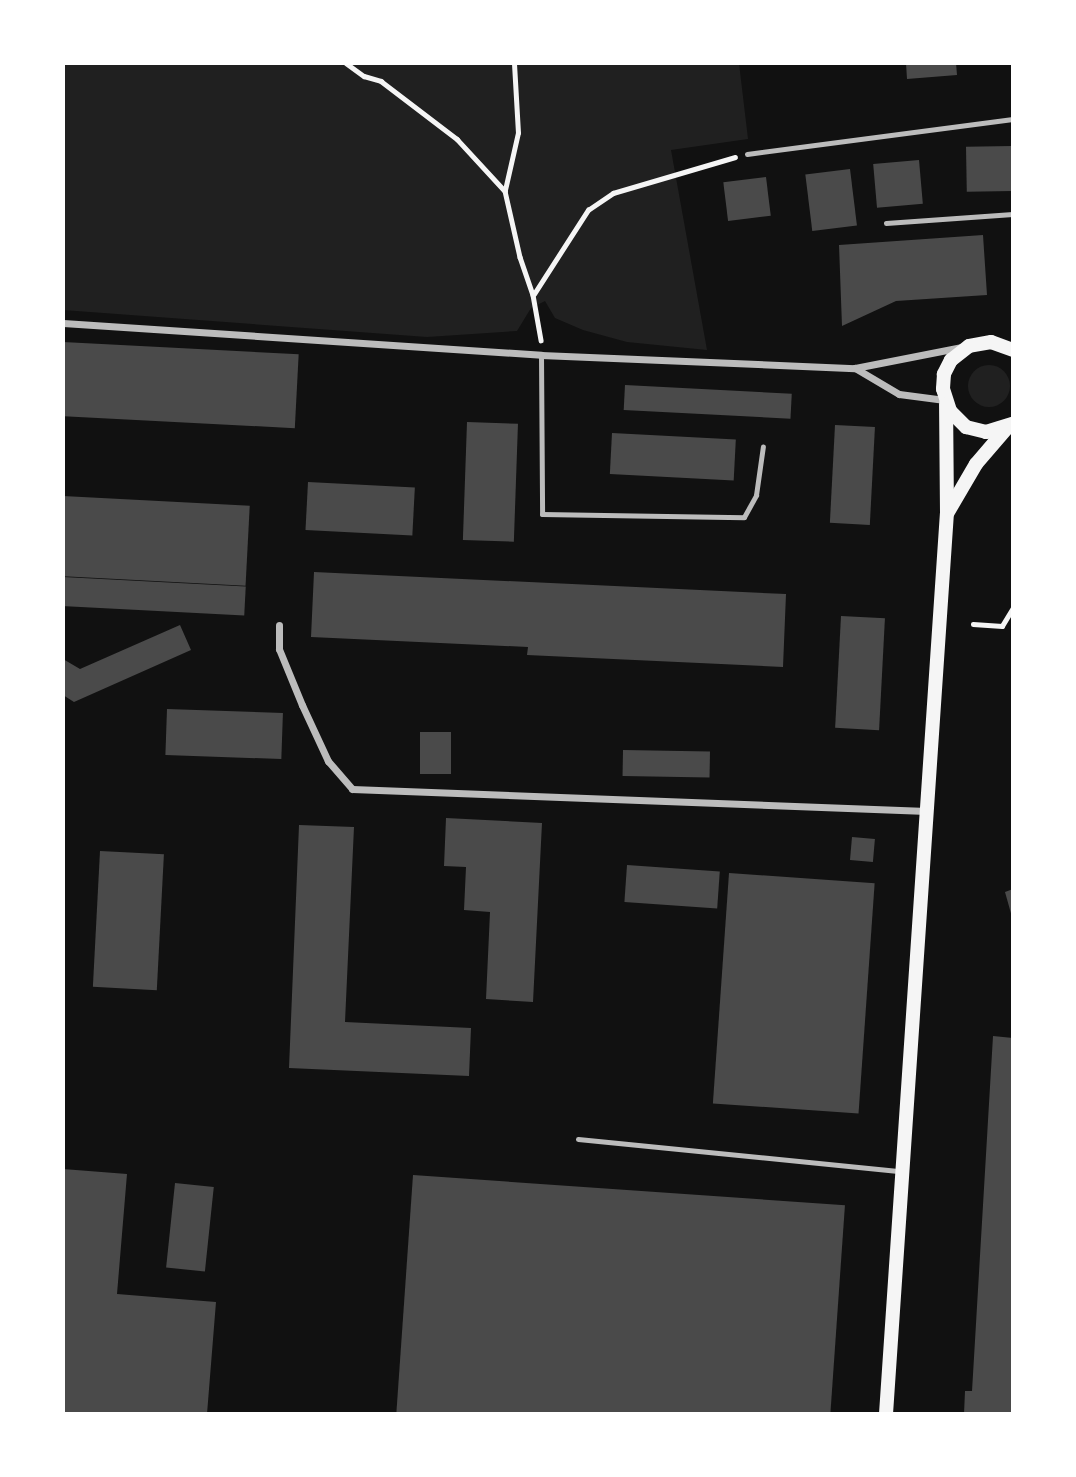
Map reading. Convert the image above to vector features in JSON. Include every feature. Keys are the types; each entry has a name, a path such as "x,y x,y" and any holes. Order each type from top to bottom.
{"main road":[{"path":"886,1414 929,811 947,513 943,382 947,367 956,354 969,346 991,342 1013,350"},
{"path":"945,402 955,418 972,430 986,432 1010,426"},
{"path":"947,513 976,464 1010,426"}],"street":[{"path":"63,323 541,355 855,368 969,346"},
{"path":"855,368 899,394 945,402"},
{"path":"279,625 279,649 302,705 328,761 352,789 929,811"}],"lane":[{"path":"747,154 1013,119"},
{"path":"886,223 1013,214"},
{"path":"541,355 542,514 744,517 756,495 763,446"},
{"path":"578,1139 904,1171"}],"path":[{"path":"346,63 364,76 381,81 457,139 505,191"},
{"path":"514,63 517,133 505,191 540,326 541,355"},
{"path":"533,295 589,210 613,193 747,154"},
{"path":"973,624 1002,626 1013,608"}],"shaded area":[{"path":"63,63 739,63 748,139 671,150 707,350 627,342 583,330 555,318 545,301 531,308 517,331 427,337 63,310"},
{"path":"989,365 1004,371 1010,386 1004,401 989,407 974,401 968,386 974,371"}],"building":[{"path":"906,63 956,63 957,75 907,79"},
{"path":"1012,146 1013,191 967,192 966,147"},
{"path":"919,160 923,204 877,208 873,164"},
{"path":"850,169 857,226 812,231 805,174"},
{"path":"766,177 771,216 728,221 723,182"},
{"path":"983,235 987,295 896,301 842,326 839,245"},
{"path":"63,342 299,354 295,428 63,416"},
{"path":"625,385 792,394 790,419 624,410"},
{"path":"467,422 518,424 514,542 463,540"},
{"path":"835,425 875,427 870,525 830,523"},
{"path":"612,433 736,439 734,480 610,474"},
{"path":"308,482 415,488 412,536 305,530"},
{"path":"63,496 250,506 246,586 63,576"},
{"path":"314,572 786,594 783,667 527,655 528,647 311,637"},
{"path":"63,577 246,587 244,616 63,606"},
{"path":"841,616 885,618 879,730 835,728"},
{"path":"180,625 191,650 74,702 63,695 63,659 80,669"},
{"path":"167,709 283,713 281,759 165,755"},
{"path":"420,732 451,732 451,774 420,774"},
{"path":"623,750 710,752 710,778 623,776"},
{"path":"446,818 542,823 533,1002 486,999 490,912 464,910 466,867 444,866"},
{"path":"299,825 354,827 345,1022 471,1028 469,1076 289,1068"},
{"path":"852,837 875,839 873,862 850,860"},
{"path":"100,851 164,854 157,990 93,987"},
{"path":"627,865 720,871 717,908 624,902"},
{"path":"729,873 875,883 859,1114 713,1103"},
{"path":"1013,889 1013,917 1012,917 1005,892"},
{"path":"993,1036 1013,1038 1013,1414 964,1414 965,1391 972,1391"},
{"path":"63,1169 127,1174 117,1294 216,1302 207,1414 63,1414"},
{"path":"413,1175 845,1205 830,1414 396,1414"},
{"path":"175,1183 214,1187 205,1272 166,1268"}]}
